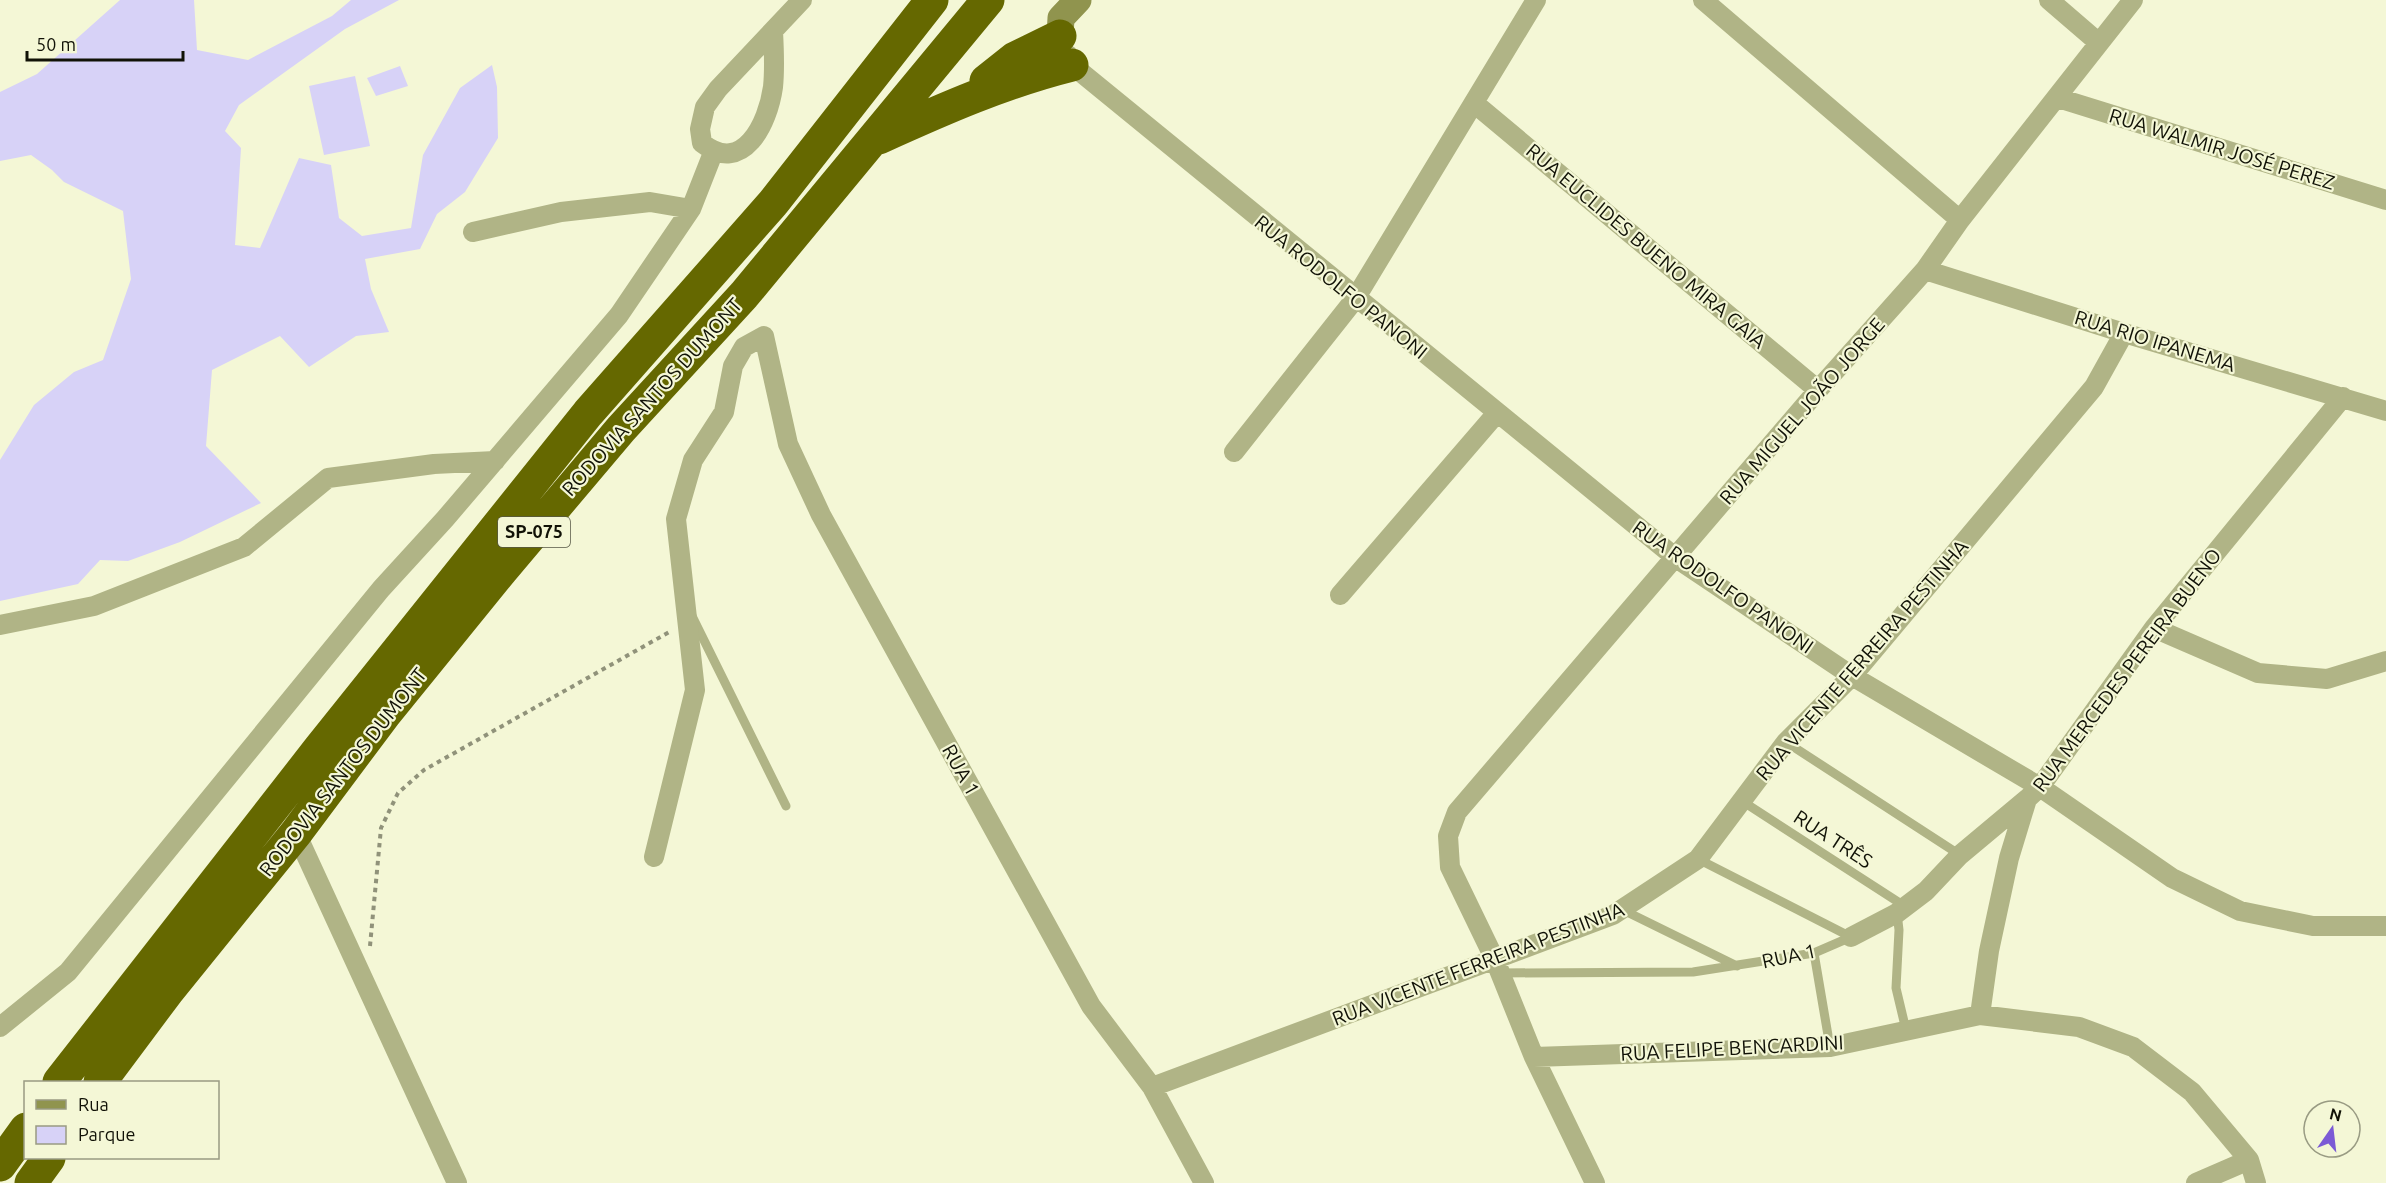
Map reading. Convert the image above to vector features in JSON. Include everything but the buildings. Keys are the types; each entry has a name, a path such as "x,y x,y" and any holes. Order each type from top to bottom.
{"highway":[{"name":"RODOVIA SANTOS DUMONT","path":"61,1081 319,749 588,413 773,203 932,0"},
{"name":"RODOVIA SANTOS DUMONT","path":"101,1081 168,991 296,833 386,714 502,570 621,429 744,295 988,0"},
{"path":"867,144 963,99 1015,58 1066,51"},
{"path":"0,1165 24,1132"},
{"path":"31,1183 48,1159"}],"street":[{"path":"772,31 775,59 772,89 764,120 741,151 725,155 713,153 702,143 700,129 705,107 718,89 772,31 802,0"},
{"path":"1066,51 1061,18 1078,0"},
{"path":"1234,452 1355,299 1536,0"},
{"path":"1703,0 1960,220"},
{"path":"2049,0 2099,43"},
{"name":"RUA MIGUEL JOÃO JORGE","path":"1497,966 1450,867 1448,836 1457,812 1818,390 1925,270 1960,220 2133,0"},
{"name":"RUA RODOLFO PANONI","path":"1066,51 1355,299 1676,558 1852,676 2172,878 2240,911 2313,926 2386,926"},
{"name":"RUA WALMIR JOSÉ PEREZ","path":"2058,98 2386,200"},
{"name":"RUA EUCLIDES BUENO MIRA GAIA","path":"1474,103 1818,390"},
{"path":"0,1027 68,972 381,589 619,315 691,209 713,153"},
{"path":"473,232 561,212 650,202 691,209"},
{"name":"RUA RIO IPANEMA","path":"1925,270 2124,333 2386,411"},
{"name":"RUA VICENTE FERREIRA PESTINHA","path":"1152,1088 1497,966 1623,910 1698,859 1786,742 1852,676 2094,387 2124,333"},
{"name":"RUA 1","path":"685,601 675,519 693,460 724,412 733,366 744,347 764,336 788,444 821,515 1091,1006 1152,1088 1204,1183"},
{"name":"RUA MERCEDES PEREIRA BUENO","path":"1980,1014 1989,951 2009,858 2034,793 2154,628 2343,397"},
{"path":"1340,595 1496,414"},
{"path":"0,625 94,606 244,547 328,478 434,464 495,460"},
{"path":"654,857 695,690 685,601"},
{"path":"2154,628 2258,673 2327,679 2386,662"},
{"name":"RUA 1","path":"1851,937 1901,910 1926,891 1960,855 2034,793"},
{"path":"296,833 458,1183"},
{"path":"1497,966 1534,1057 1595,1183"},
{"name":"RUA FELIPE BENCARDINI","path":"1534,1057 1830,1047 1980,1014 2079,1027 2133,1047 2192,1092 2249,1160 2256,1183"},
{"path":"2196,1183 2249,1160"}],"lane":[{"path":"685,601 786,806"},
{"path":"1786,742 1960,855"},
{"name":"RUA TRÊS","path":"1742,801 1901,910"},
{"path":"1698,859 1851,937"},
{"path":"1623,910 1739,966"},
{"path":"1901,910 1896,988 1906,1030"},
{"name":"RUA 1","path":"1497,966 1693,972 1814,953 1851,937"},
{"path":"1814,953 1830,1047"}],"path":[{"path":"366,986 381,828 398,793 424,770 687,622"}],"green space":[{"path":"120,0 194,0 197,50 248,60 332,16 351,0 399,0 345,29 239,105 225,131 241,148 235,245 260,248 299,158 331,165 339,218 362,236 411,228 423,155 460,88 492,65 497,87 498,138 465,192 437,214 420,249 365,259 371,289 389,332 356,336 309,367 280,336 212,370 206,446 261,503 180,542 128,561 100,560 78,584 0,601 0,460 34,405 74,372 103,360 131,279 123,211 64,182 31,155 0,161 0,92 37,74"},
{"path":"400,66 408,86 376,96 367,78"},
{"path":"355,76 370,146 324,155 309,86"}]}
